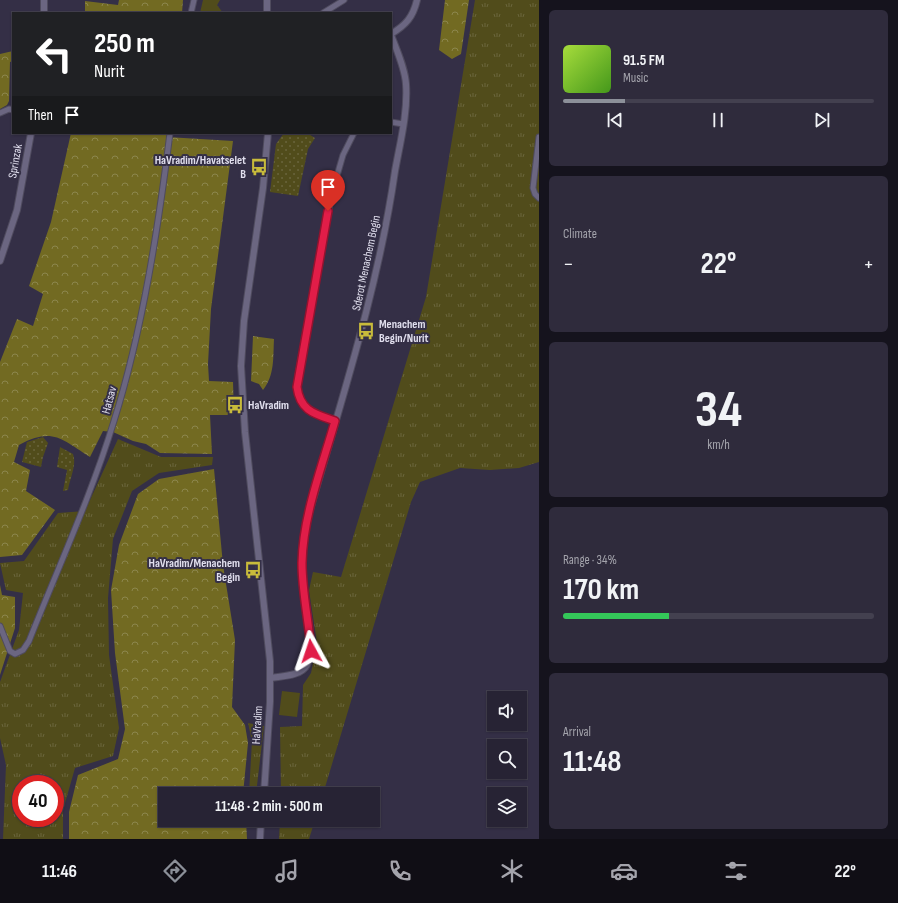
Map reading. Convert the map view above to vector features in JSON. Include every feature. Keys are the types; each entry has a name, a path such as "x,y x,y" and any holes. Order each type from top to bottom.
{"street":[{"path":"44,0 44,12"},
{"path":"191,12 194,0"},
{"path":"267,0 267,12"},
{"path":"325,12 344,0"},
{"name":"Sderot Menachem Begin","path":"392,34 408,22 414,12 417,0"},
{"name":"Sderot Menachem Begin","path":"271,678 301,671 307,666 310,660 310,639 302,577 307,520 370,302 386,225 406,107 406,83 402,66 392,38"},
{"path":"0,113 9,109 12,110"},
{"path":"392,122 403,124"},
{"name":"Sprinzak","path":"0,259 17,210 31,134"},
{"name":"Hatsav","path":"0,626 10,651 15,654 23,650 29,641 92,482 114,419 146,289 170,134"},
{"name":"HaVradim","path":"264,787 271,678 269,644 245,432 242,379 244,321 263,188 268,134"},
{"path":"335,421 313,413 306,408 298,395 298,381 332,193 344,155 354,134"},
{"path":"539,137 533,188 535,194 539,198"},
{"path":"260,839 261,827"}],"green space":[{"path":"119,0 183,0 182,12 85,12 85,1 118,5"},
{"path":"203,0 220,0 217,5 222,12 200,12"},
{"path":"445,0 469,0 461,54 452,59 439,50"},
{"path":"475,0 539,0 539,462 519,468 490,470 460,468 420,482 411,502 325,787 281,787 280,727 302,726 303,685 311,673 317,643 309,590 313,572 341,577 426,297"},
{"path":"12,51 12,61 10,62 9,101 7,105 0,109 0,54"},
{"path":"71,134 167,134 167,137 233,141 211,309 208,364 209,381 233,382 234,415 210,415 212,454 160,453 146,444 133,441 113,432 103,431 90,457 64,441 49,436 40,437 19,445 14,462 30,470 26,491 55,510 22,555 0,557 0,362 17,319 33,326 43,294 29,286 51,222"},
{"path":"283,134 309,134 315,138 308,149 298,196 270,192 276,144"},
{"path":"253,336 274,339 270,378 263,390 259,384 251,381"},
{"path":"43,437 48,443 41,467 22,462 27,442"},
{"path":"118,439 161,457 213,457 212,465 159,473 132,491 113,539 108,598 109,655 119,728 113,756 75,768 64,806 64,775 12,775 12,827 63,827 63,839 3,839 6,765 0,738 0,682 19,630 23,593 6,590 0,563 24,561 58,513 85,511"},
{"path":"60,447 73,454 74,458 74,467 68,490 63,491 67,470 57,467"},
{"path":"214,469 223,565 235,640 232,707 245,725 248,743 244,787 158,787 158,827 246,827 247,839 69,839 69,812 78,775 118,759 125,729 115,653 111,590 119,545 138,494 159,479"},
{"path":"0,585 2,595 15,597 15,628 0,675"},
{"path":"282,691 300,693 297,717 279,715"},
{"path":"248,723 264,726 257,787 249,787 252,741"},
{"path":"280,827 313,827 309,839 279,839"}],"place":[{"name":"HaVradim/Havatselet B","path":"259,167"},
{"name":"Menachem Begin/Nurit","path":"366,331"},
{"name":"HaVradim","path":"235,405"},
{"name":"HaVradim/Menachem Begin","path":"253,570"}],"route":[{"path":"311,651 302,577 304,537 307,520 335,421 313,413 306,408 298,395 297,387 328,211"}]}
